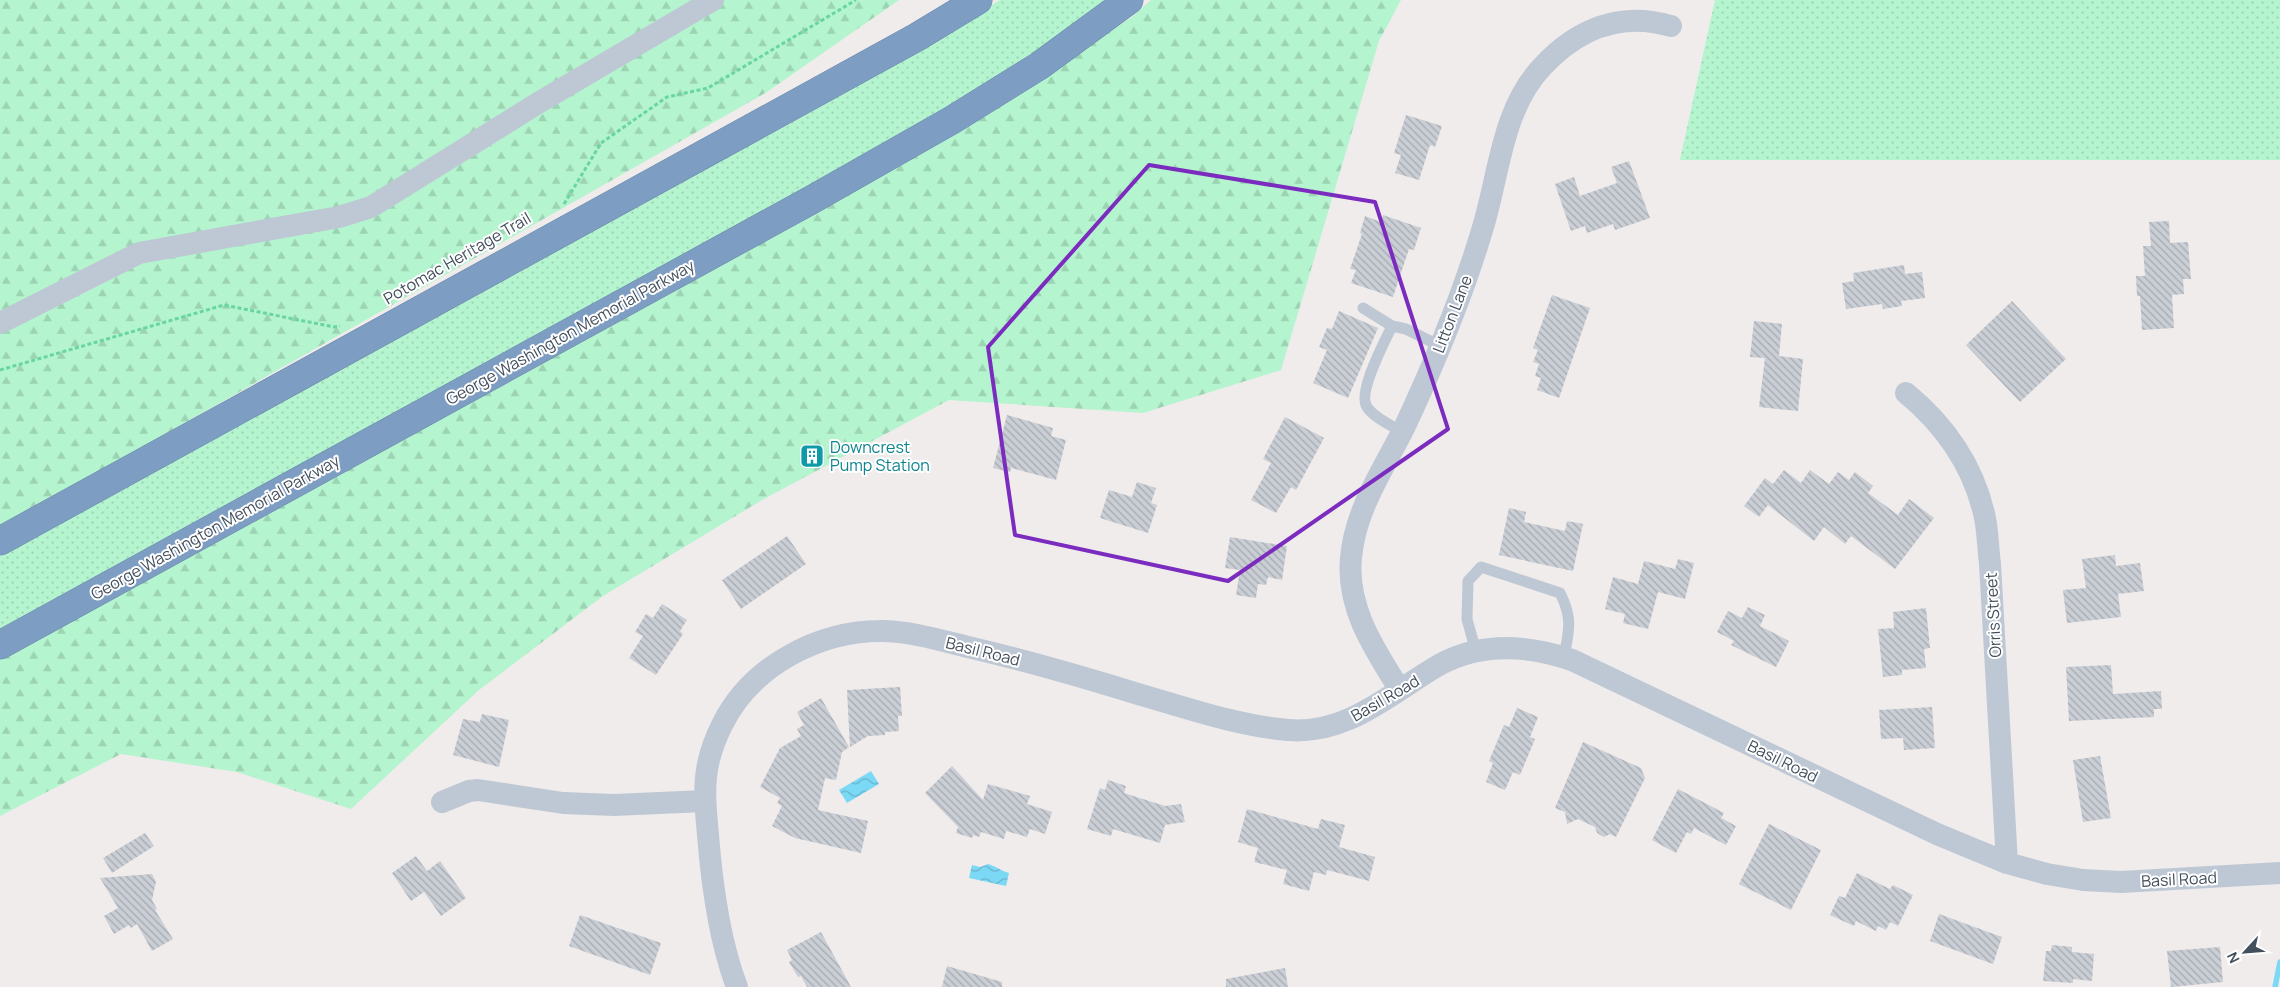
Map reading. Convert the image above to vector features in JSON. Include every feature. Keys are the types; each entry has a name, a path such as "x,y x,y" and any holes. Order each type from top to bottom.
{"highway":[{"path":"0,541 900,46 978,0"},
{"name":"George Washington Memorial Parkway","path":"0,645 813,199 952,120 1039,66 1129,0"}],"street":[{"path":"0,323 139,253 339,216 371,207 538,103 713,0"},
{"name":"Litton Lane","path":"1400,690 1366,634 1356,608 1351,585 1350,560 1355,531 1361,513 1402,432 1440,346 1484,226 1512,116 1530,83 1541,68 1563,47 1587,33 1612,22 1632,19 1653,21 1670,26"},
{"name":"Orris Street","path":"1906,393 1940,424 1957,449 1978,492 1985,518 1990,564 2007,863"},
{"name":"Basil Road","path":"738,987 729,964 710,860 705,801 708,765 715,738 728,713 744,691 765,671 792,654 820,641 850,634 882,631 911,634 1021,660 1183,708 1247,723 1291,730 1322,728 1365,713 1441,664 1476,652 1492,648 1546,651 1564,657 1710,724 1937,834 2007,863 2047,874 2083,880 2121,882 2280,873"},
{"path":"442,802 469,791 478,790 563,803 614,804 705,801"}],"lane":[{"path":"1363,308 1392,326 1406,329 1440,346"},
{"path":"1392,326 1369,378 1364,401 1367,408 1402,432"},
{"path":"1476,652 1467,619 1468,581 1481,568 1560,593 1568,610 1569,633 1564,657"}],"path":[{"path":"563,207 570,191 601,143 667,97 708,88 856,0"},
{"path":"0,370 224,305 334,328 343,325"}],"highlighted area":[{"path":"1149,165 1375,202 1448,429 1228,581 1015,535 988,347"}],"green space":[{"path":"0,0 899,0 767,92 0,528"},
{"path":"1000,0 1110,0 1060,40 886,146 0,635 0,556 652,198 946,33"},
{"path":"1151,0 1401,0 1379,41 1281,370 1143,413 949,400 762,500 603,596 479,690 351,809 237,772 121,754 0,816 0,659 124,589 933,147 1132,17"},
{"path":"1715,0 2280,0 2280,160 1680,160"}],"water":[{"path":"871,771 879,784 847,803 839,790"},
{"path":"988,864 1009,873 1006,886 969,878 972,865 980,867"}],"building":[{"path":"1406,115 1442,126 1435,147 1430,145 1419,180 1395,173 1401,155 1394,153"},
{"path":"1629,161 1650,218 1615,230 1613,224 1587,233 1585,226 1571,231 1555,184 1574,177 1580,196 1617,183 1611,167"},
{"path":"1383,215 1421,228 1414,250 1409,249 1393,297 1351,283 1356,270 1350,269 1362,234 1360,233 1365,216 1381,222"},
{"path":"2169,221 2170,243 2188,242 2191,279 2183,279 2184,294 2172,295 2174,328 2142,330 2140,296 2137,296 2136,276 2145,276 2143,246 2151,246 2149,222"},
{"path":"1904,265 1905,274 1922,272 1925,298 1901,301 1902,306 1883,309 1882,304 1846,309 1842,283 1854,281 1853,273"},
{"path":"1552,295 1590,308 1559,398 1537,390 1541,378 1535,376 1539,364 1533,362 1538,350 1533,348"},
{"path":"2012,301 2066,359 2020,402 1966,345"},
{"path":"1339,311 1378,328 1348,398 1313,383 1327,350 1319,347 1327,328 1332,329"},
{"path":"1754,321 1782,324 1779,356 1803,359 1798,411 1759,407 1765,358 1750,357"},
{"path":"1007,415 1053,428 1051,436 1066,440 1056,480 1011,468 1010,472 993,468"},
{"path":"1285,417 1324,438 1296,490 1291,487 1276,513 1251,500 1271,463 1263,459"},
{"path":"1784,470 1801,483 1810,470 1829,484 1838,472 1849,480 1855,472 1873,486 1868,493 1898,515 1909,499 1934,518 1895,569 1851,536 1845,544 1824,527 1814,541 1768,505 1759,517 1744,506 1765,478 1773,484"},
{"path":"1137,482 1156,488 1151,503 1157,505 1148,533 1100,518 1109,490 1132,497"},
{"path":"1509,508 1526,512 1524,522 1565,531 1567,521 1583,524 1573,571 1499,555"},
{"path":"787,536 806,564 741,609 722,580"},
{"path":"1230,537 1287,546 1282,580 1268,577 1266,585 1258,584 1256,598 1236,595 1240,570 1225,568"},
{"path":"2115,555 2116,566 2140,563 2144,591 2118,594 2121,617 2067,623 2063,590 2086,588 2082,559"},
{"path":"1678,559 1694,563 1685,599 1658,592 1648,629 1623,623 1625,614 1605,609 1613,577 1638,584 1644,561 1675,569"},
{"path":"662,604 687,620 680,631 683,634 656,675 629,658 643,636 635,632 646,614 653,618"},
{"path":"1748,607 1765,615 1760,626 1789,641 1776,667 1731,645 1734,641 1717,632 1728,611 1742,618"},
{"path":"1926,608 1930,648 1924,649 1926,668 1902,670 1902,675 1883,677 1878,629 1894,628 1893,612"},
{"path":"2111,665 2113,694 2161,691 2162,709 2154,709 2154,717 2069,721 2066,667"},
{"path":"900,687 902,716 898,716 899,731 885,732 885,735 868,736 850,747 847,690"},
{"path":"821,698 849,747 842,752 836,780 825,778 818,810 868,821 861,853 795,838 772,826 782,806 777,803 780,798 760,787 780,748 801,736 797,729 804,725 797,712"},
{"path":"1932,707 1935,748 1904,750 1903,738 1881,739 1879,710"},
{"path":"1517,708 1538,717 1530,737 1535,739 1520,775 1513,772 1505,790 1486,782 1493,763 1489,761 1504,725 1509,727"},
{"path":"482,714 509,720 499,767 453,755 463,719 480,722"},
{"path":"1583,742 1641,768 1645,778 1616,837 1610,834 1604,837 1597,833 1595,827 1578,819 1567,824 1565,812 1555,808"},
{"path":"2100,756 2111,818 2083,822 2073,760"},
{"path":"952,766 983,800 988,784 1030,796 1027,804 1052,812 1045,834 1030,829 1027,837 1006,831 1004,839 981,832 979,837 973,835 972,838 956,833 958,827 925,793"},
{"path":"1108,780 1126,786 1124,793 1165,806 1181,804 1185,822 1165,825 1160,843 1113,829 1111,836 1087,829 1100,788 1105,790"},
{"path":"1678,789 1724,813 1721,818 1736,826 1726,845 1694,828 1691,834 1687,832 1676,853 1652,840"},
{"path":"1247,809 1318,829 1321,819 1345,825 1339,847 1375,857 1369,881 1327,870 1326,875 1314,872 1309,891 1283,884 1287,870 1254,862 1258,848 1238,842"},
{"path":"1769,824 1821,850 1791,910 1739,884"},
{"path":"145,833 154,846 112,873 103,858"},
{"path":"416,856 427,871 440,861 466,898 441,916 424,892 411,901 392,873"},
{"path":"1857,873 1890,889 1893,885 1913,895 1898,926 1890,922 1886,930 1878,926 1876,931 1856,921 1854,926 1830,915 1839,896 1845,898"},
{"path":"152,874 156,882 152,900 157,909 155,910 173,939 152,951 137,924 131,928 129,925 114,934 104,916 118,908 100,878"},
{"path":"1939,914 2002,937 1993,964 1930,941"},
{"path":"580,915 661,943 650,975 569,946"},
{"path":"821,932 851,987 807,987 801,976 798,977 789,962 792,960 787,950"},
{"path":"2052,945 2072,947 2072,952 2094,954 2092,981 2073,979 2073,983 2043,981 2046,951 2051,951"},
{"path":"2220,947 2223,982 2171,987 2167,951"},
{"path":"947,966 1002,982 1002,987 942,987"},
{"path":"1285,968 1288,987 1226,987 1226,979"}],"waterway":[{"path":"2275,987 2280,962"}],"place":[{"name":"Downcrest Pump Station","path":"812,456"}]}
